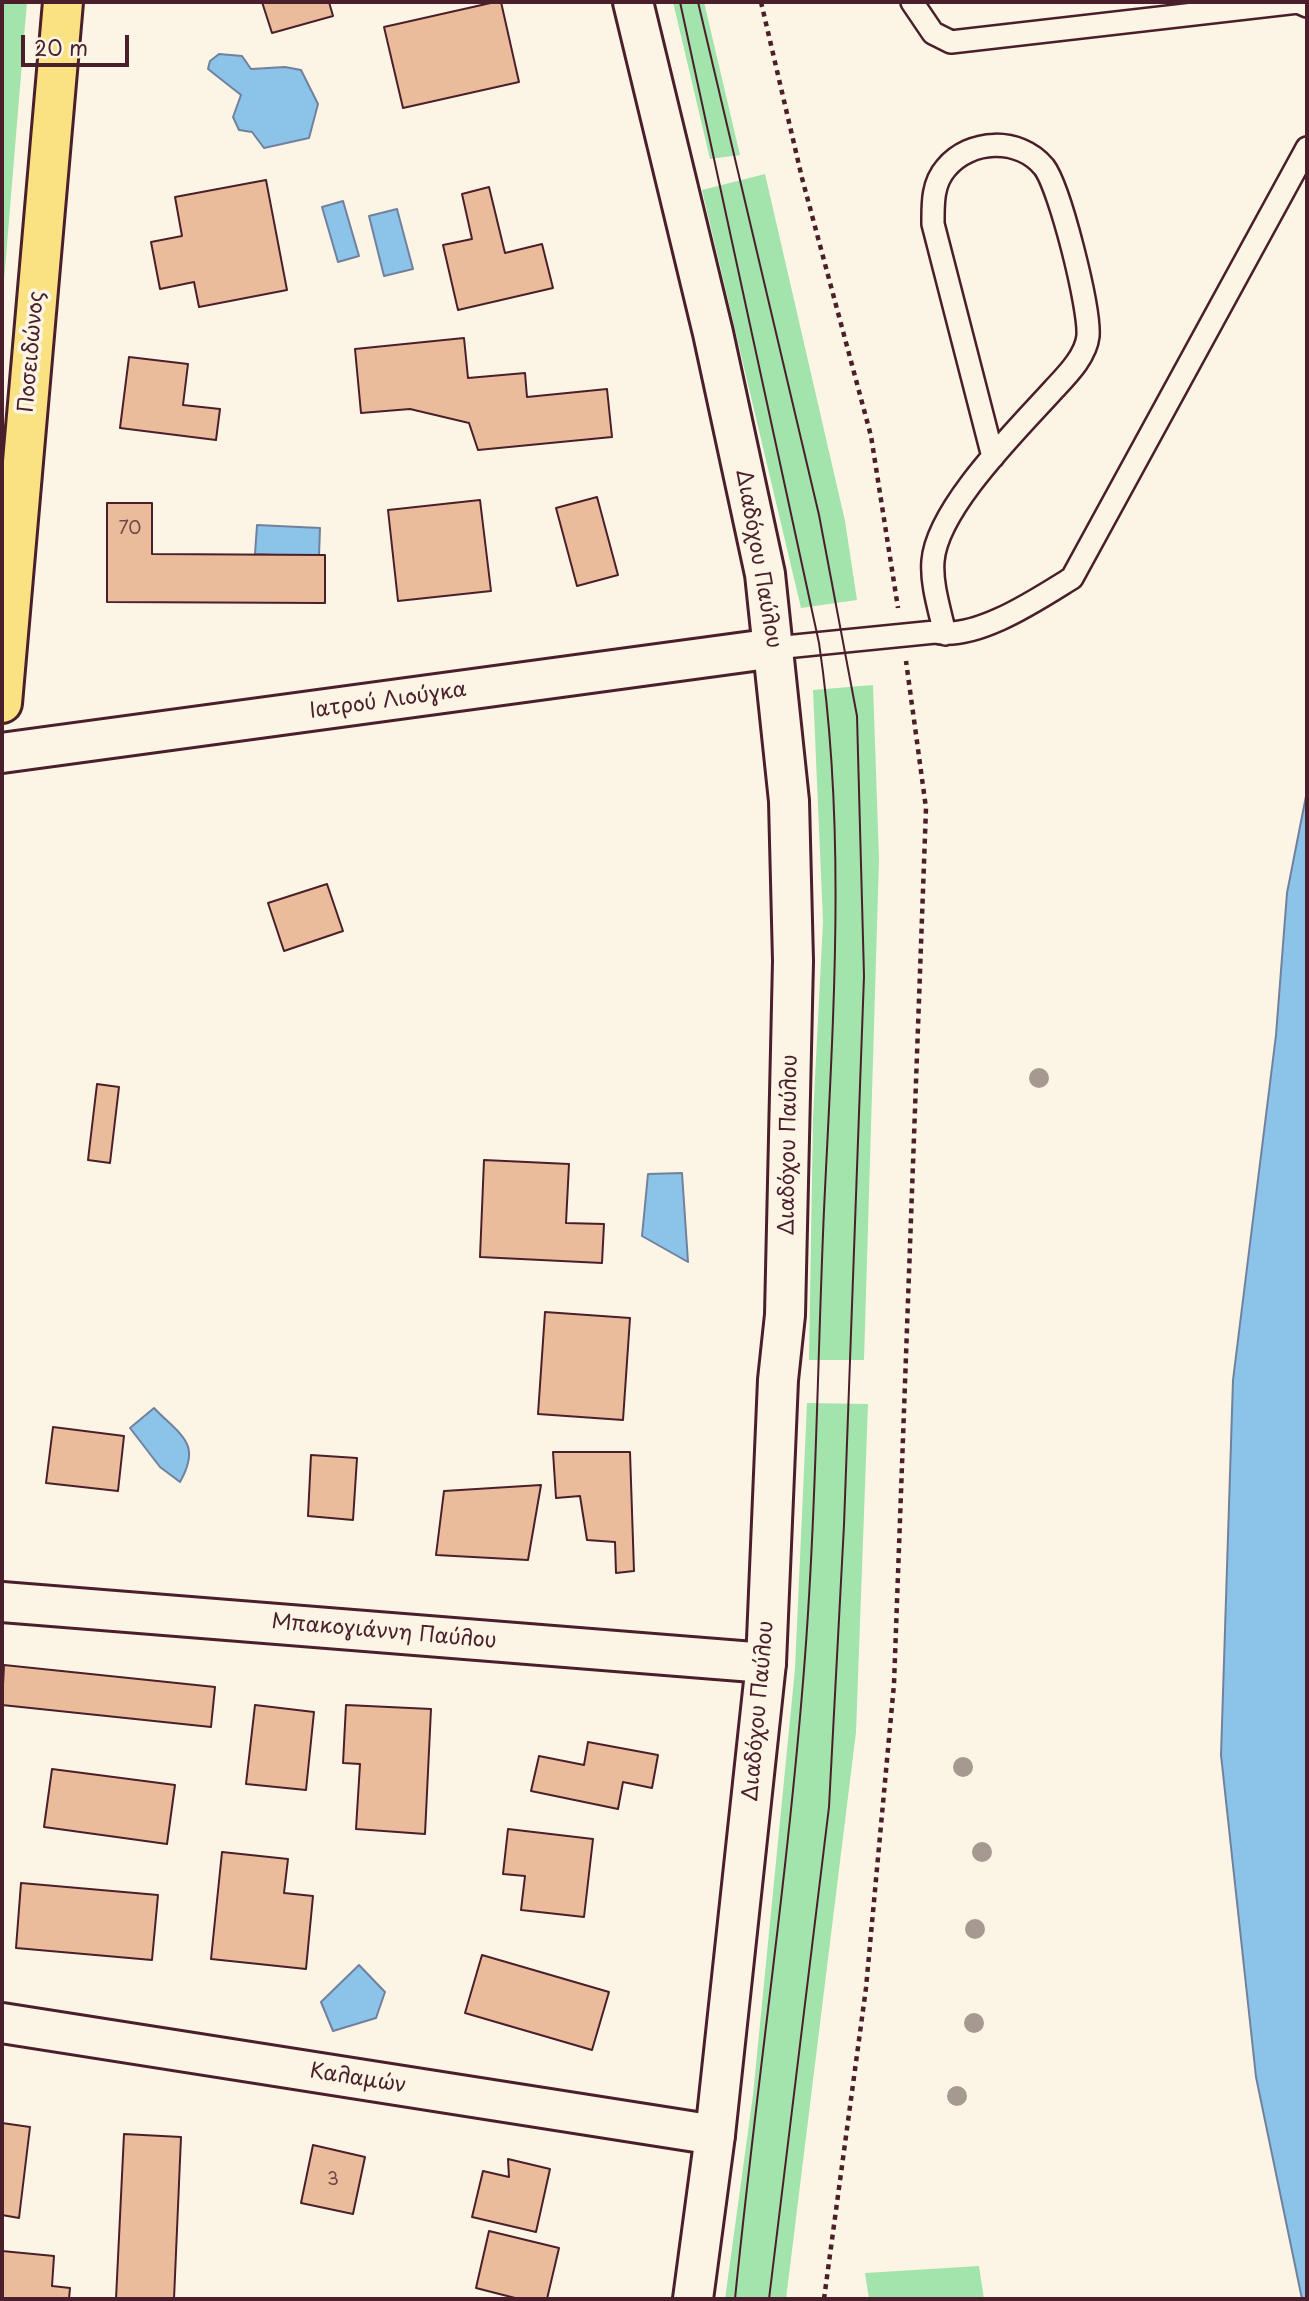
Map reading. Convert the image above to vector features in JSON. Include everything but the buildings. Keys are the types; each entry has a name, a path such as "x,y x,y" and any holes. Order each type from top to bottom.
{"highway":[{"name":"Ποσειδώνος","path":"2,703 63,2"}],"street":[{"name":"Διαδόχου Παύλου","path":"633,2 716,346 765,574 789,801 793,961 785,1315 778,1380 766,1663 715,2136 692,2299"},
{"name":"Ιατρού Λιούγκα","path":"2,753 775,649"},
{"name":"Μπακογιάννη Παύλου","path":"2,1602 766,1663"},
{"name":"Καλαμών","path":"2,2023 715,2136"}],"lane":[{"path":"912,2 933,33 951,42 1298,2 1307,6"},
{"path":"945,634 932,563 936,542 947,520 993,457 1068,373 1088,339 1082,283 1050,178 1035,158 1007,145 983,146 961,155 944,170 933,193 933,224 993,457"},
{"path":"775,649 935,632 945,634 1005,619 1072,578 1307,148"}],"path":[{"path":"761,2 802,178 871,436 926,808 894,1684 866,1989 824,2299"}],"green space":[{"path":"2,2 27,2 2,305"},
{"path":"673,2 704,2 740,155 710,159"},
{"path":"765,174 845,521 857,600 801,608 702,190"},
{"path":"873,685 879,859 864,1360 809,1360 813,1118 823,921 813,690"},
{"path":"807,1403 868,1404 856,1732 786,2299 725,2299 753,2095 795,1669"},
{"path":"979,2266 984,2299 869,2299 865,2273"}],"water":[{"path":"219,54 242,56 251,69 285,67 301,70 318,104 309,138 264,148 252,132 239,130 233,117 241,95 208,69 210,61"},
{"path":"343,201 359,256 338,262 322,207"},
{"path":"397,209 413,269 384,276 369,216"},
{"path":"257,525 320,528 319,557 255,554"},
{"path":"1307,791 1307,2299 1302,2299 1256,2077 1221,1755 1233,1380 1276,1035 1287,893"},
{"path":"682,1173 688,1262 642,1236 648,1174"},
{"path":"154,1408 180,1433 189,1449 186,1469 180,1482 160,1467 130,1428"},
{"path":"359,1965 385,1992 376,2018 333,2031 321,2002"}],"tram line":[{"path":"680,2 819,643 828,714 835,855 834,997 807,1634 787,1845 735,2299"},
{"path":"698,2 819,515 857,716 864,976 844,1525 829,1807 769,2299"}]}
